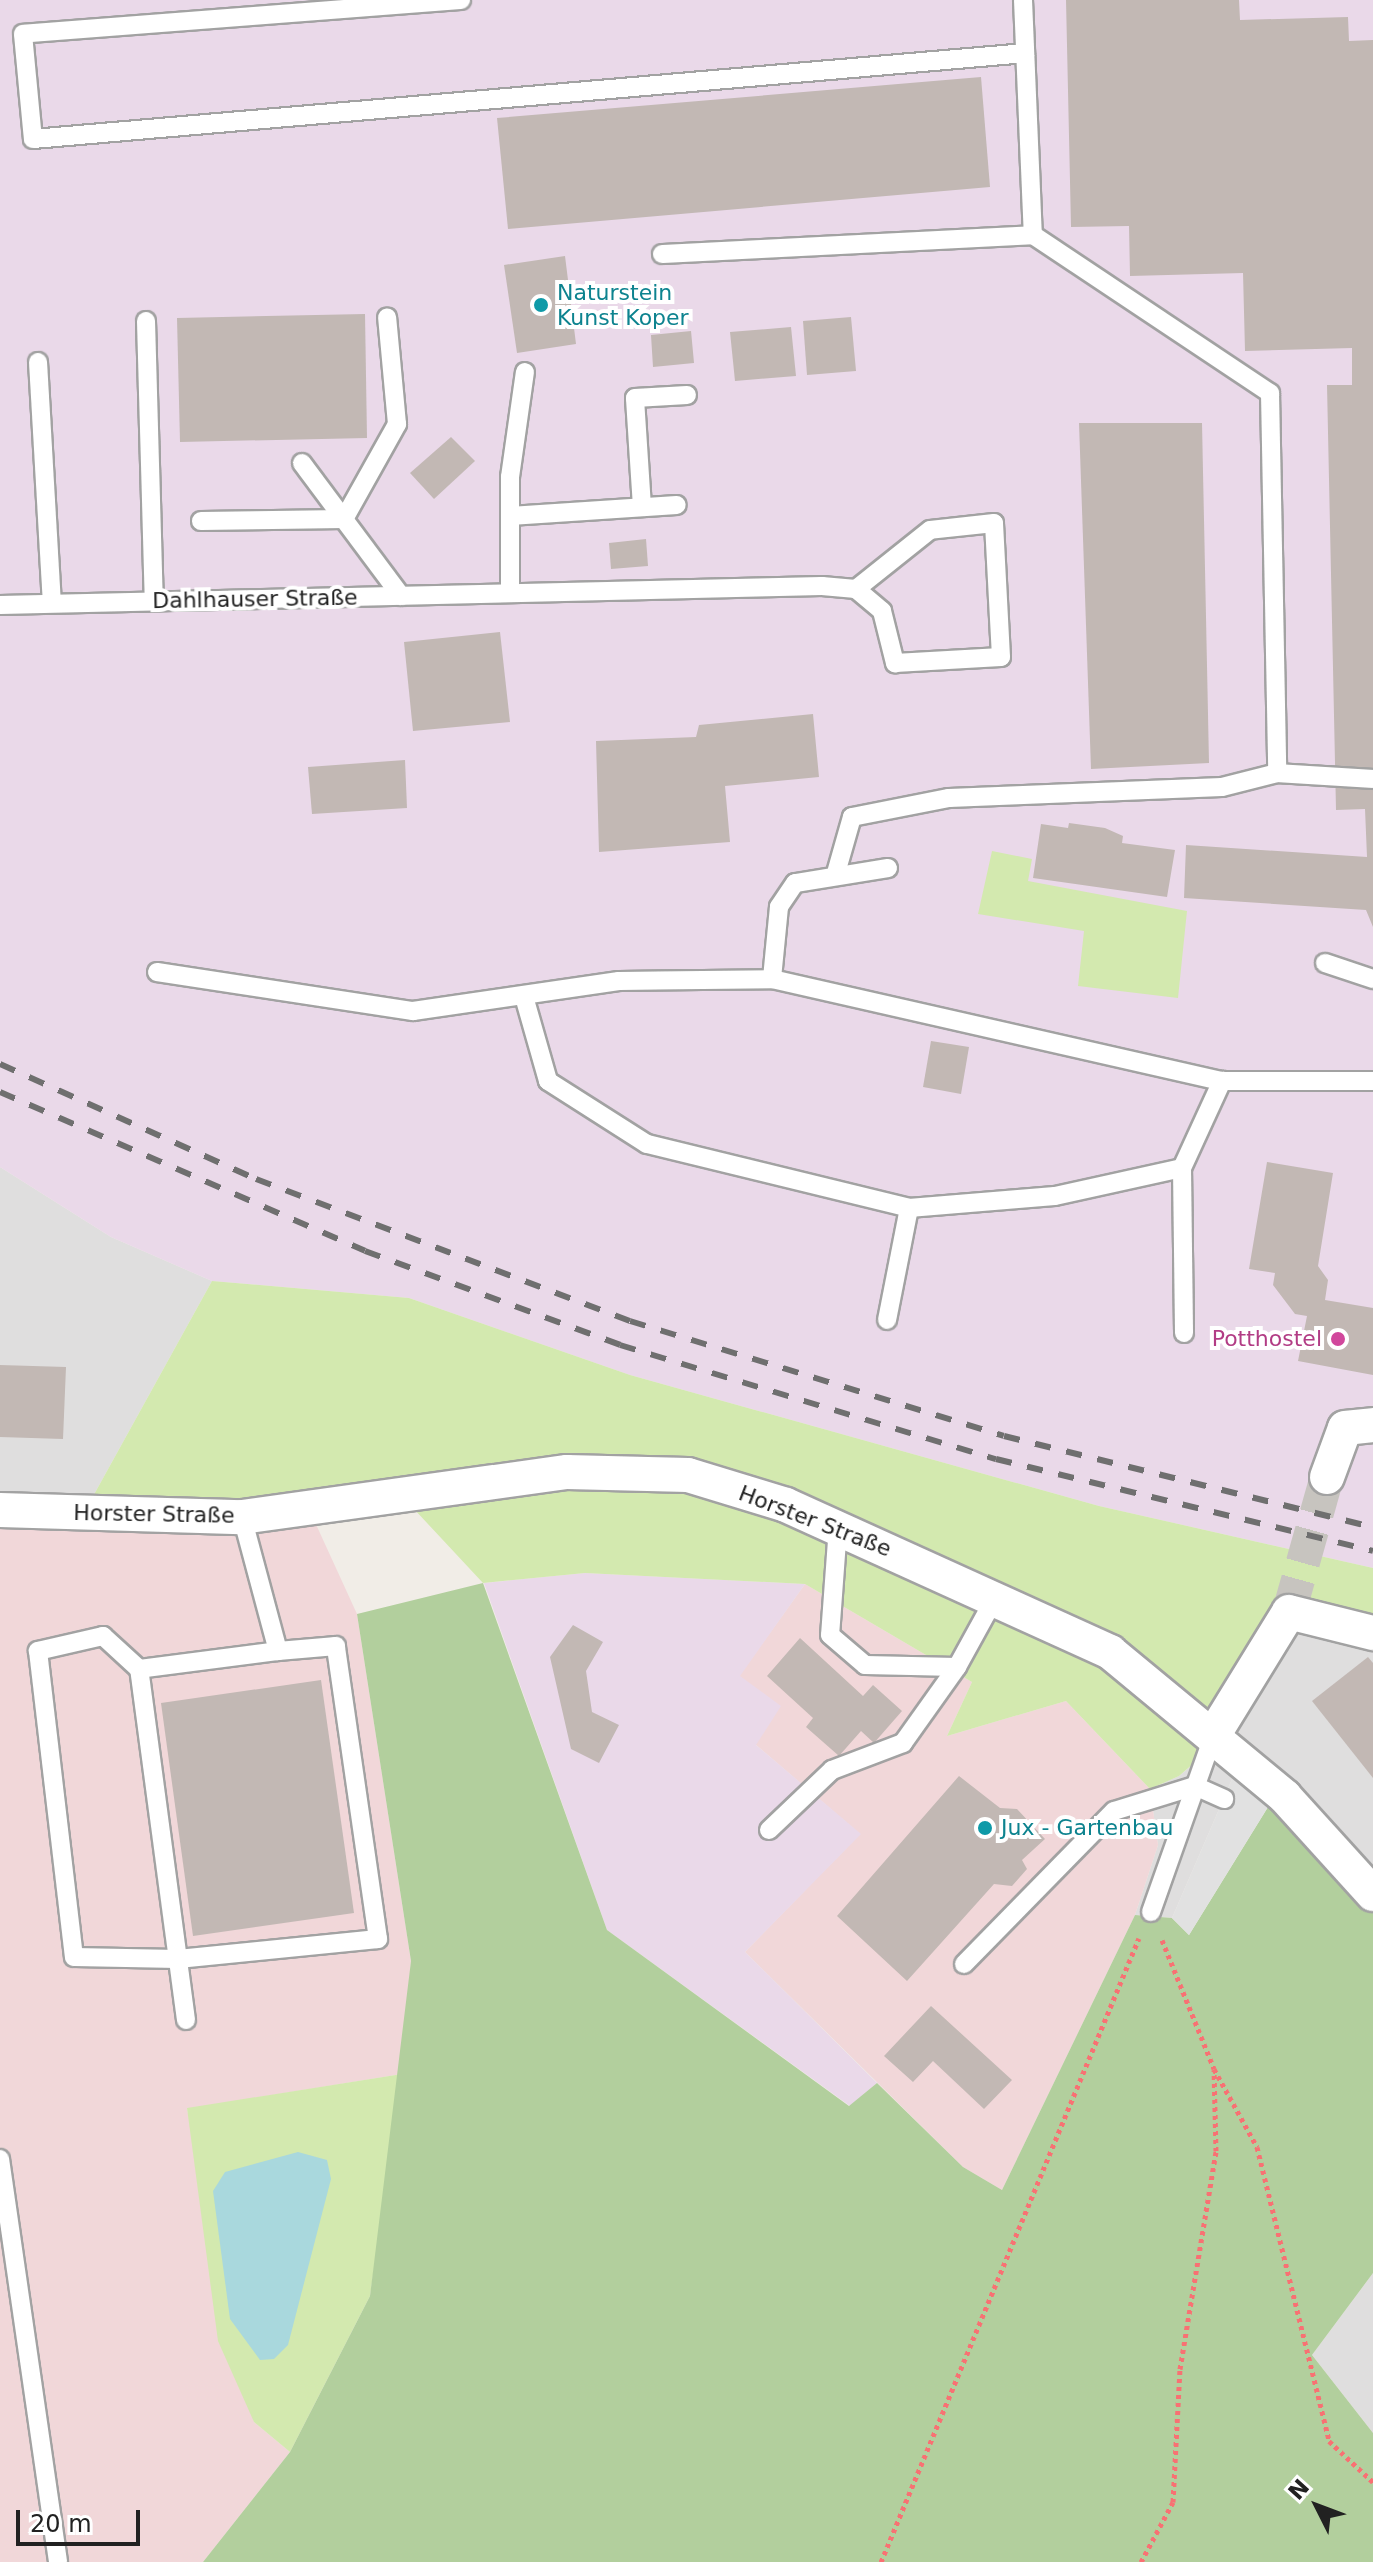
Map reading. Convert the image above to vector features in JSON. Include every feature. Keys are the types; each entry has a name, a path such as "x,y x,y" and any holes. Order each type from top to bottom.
{"street":[{"path":"1327,1477 1345,1428 1373,1425"},
{"name":"Horster Straße","path":"0,1510 242,1517 567,1472 688,1475 838,1527 996,1596 1110,1652 1214,1734 1285,1797 1373,1894"},
{"path":"1214,1734 1289,1612 1373,1633"}],"lane":[{"path":"461,0 23,34 33,139 1025,53"},
{"path":"1023,0 1033,235"},
{"path":"662,254 1033,235 1270,393 1277,773"},
{"path":"344,519 397,424 387,317"},
{"path":"146,321 154,601"},
{"path":"38,362 52,603"},
{"path":"510,593 510,516 525,372"},
{"path":"642,507 635,398 687,395"},
{"path":"302,463 401,596"},
{"path":"510,516 677,505"},
{"path":"201,521 344,519"},
{"path":"994,523 1001,657 895,663 882,611 856,589 930,530 994,523"},
{"name":"Dahlhauser Straße","path":"0,605 822,586 856,589"},
{"path":"836,873 852,817 949,798 1222,787 1277,773 1373,779"},
{"path":"772,979 779,907 795,883 836,873 888,868"},
{"path":"1325,963 1373,979"},
{"path":"157,972 413,1011 525,1000 619,981 772,979 1222,1081 1373,1081"},
{"path":"525,1000 548,1081 647,1144 909,1208 1055,1196 1182,1168"},
{"path":"1184,1333 1182,1168 1222,1081"},
{"path":"887,1320 909,1208"},
{"path":"242,1517 278,1651"},
{"path":"838,1527 830,1635 865,1665 957,1667"},
{"path":"769,1830 832,1770 903,1743 957,1667 996,1596"},
{"path":"139,1669 336,1646 378,1939 178,1959 74,1957 38,1651 103,1636 139,1669 178,1959 186,2020"},
{"path":"1151,1912 1214,1734"},
{"path":"964,1964 1114,1811 1195,1786 1224,1799"},
{"path":"0,2159 58,2562"}],"path":[{"path":"1151,1912 1214,2069 1257,2147 1329,2441 1373,2482"},
{"path":"881,2562 1080,2066 1151,1912"},
{"path":"1141,2562 1173,2502 1180,2369 1216,2151 1214,2069"}],"shaded area":[{"path":"0,0 1373,0 1373,1568 1099,1506 630,1375 409,1298 212,1281 111,1237 0,1167"},
{"path":"0,1167 111,1237 212,1281 86,1509 0,1507"},
{"path":"0,1517 314,1520 357,1614 411,1961 402,2074 187,2109 254,2422 290,2452 203,2562 0,2562"},
{"path":"585,1573 805,1584 740,1676 781,1706 756,1745 861,1834 745,1952 877,2083 850,2106 607,1930 484,1583"},
{"path":"805,1584 972,1682 947,1736 1066,1701 1150,1789 1158,1845 1135,1915 1002,2190 963,2167 745,1952 860,1834 755,1744 739,1676"},
{"path":"1303,1614 1373,1634 1373,1877 1236,1770 1172,1918 1135,1915 1158,1845 1150,1789 1179,1776 1231,1733"},
{"path":"1236,1770 1273,1799 1189,1935 1172,1918"},
{"path":"1373,2273 1373,2433 1312,2355"}],"green space":[{"path":"992,851 1032,859 1028,881 1187,911 1178,998 1078,986 1084,931 978,914"},
{"path":"212,1281 409,1298 630,1375 1099,1506 1373,1568 1373,1630 1289,1609 1224,1737 1179,1776 1150,1789 1066,1701 947,1736 972,1682 805,1584 585,1573 483,1583 400,1494 86,1509"},
{"path":"483,1583 607,1930 849,2106 877,2083 963,2167 1002,2190 1135,1915 1172,1918 1189,1935 1273,1799 1373,1897 1373,2273 1312,2355 1373,2433 1373,2562 203,2562 290,2452 370,2296 411,1961 357,1614"},
{"path":"402,2074 370,2296 290,2452 254,2422 218,2341 187,2108"}],"water":[{"path":"298,2152 327,2160 331,2179 288,2345 274,2359 260,2360 230,2319 213,2191 225,2172"}],"building":[{"path":"1066,0 1239,0 1240,20 1348,17 1349,41 1373,40 1373,927 1366,910 1184,898 1186,845 1367,857 1365,809 1336,810 1327,385 1352,385 1352,348 1245,351 1243,273 1130,276 1129,226 1071,227"},
{"path":"981,77 990,187 508,229 497,118"},
{"name":"Naturstein Kunst Koper","path":"565,256 576,344 517,353 504,265"},
{"path":"365,314 367,438 180,442 177,318"},
{"path":"851,317 856,371 807,375 803,321"},
{"path":"791,327 796,376 735,381 730,332"},
{"path":"691,331 694,363 653,367 651,335"},
{"path":"1079,423 1202,423 1209,763 1091,769"},
{"path":"451,437 475,461 434,499 410,473"},
{"path":"646,539 648,566 611,569 609,543"},
{"path":"500,632 510,722 413,731 404,642"},
{"path":"813,714 819,777 725,786 730,842 599,852 596,741 696,737 699,725"},
{"path":"405,760 407,808 312,814 308,767"},
{"path":"1069,823 1105,828 1123,836 1122,843 1175,850 1167,897 1033,878 1041,824 1068,828"},
{"path":"931,1041 969,1047 961,1094 923,1087"},
{"path":"1267,1162 1333,1173 1318,1266 1328,1280 1325,1300 1373,1308 1373,1375 1298,1361 1307,1316 1295,1314 1273,1285 1275,1273 1249,1269"},
{"path":"0,1365 66,1367 63,1439 0,1437"},
{"path":"573,1625 603,1642 586,1671 592,1712 619,1725 599,1763 571,1749 550,1657"},
{"path":"800,1638 863,1696 873,1685 902,1711 874,1743 861,1731 839,1756 806,1727 813,1718 767,1676"},
{"path":"1368,1657 1373,1663 1373,1778 1312,1701"},
{"path":"321,1680 354,1913 193,1936 161,1703"},
{"path":"959,1776 1000,1808 1017,1809 1045,1839 1022,1860 1027,1869 1012,1886 994,1884 907,1981 837,1916"},
{"path":"931,2006 1012,2080 984,2109 933,2061 913,2082 884,2056"}],"tunnel":[{"path":"1289,1612 1327,1477"}],"railway":[{"path":"0,1064 256,1179 630,1321 1004,1436 1373,1527"},
{"path":"0,1092 365,1251 620,1345 996,1459 1373,1551"}],"place":[{"name":"Naturstein Kunst Koper","path":"541,305"},
{"name":"Potthostel","path":"1338,1339"},
{"name":"Jux - Gartenbau","path":"985,1828"}]}
